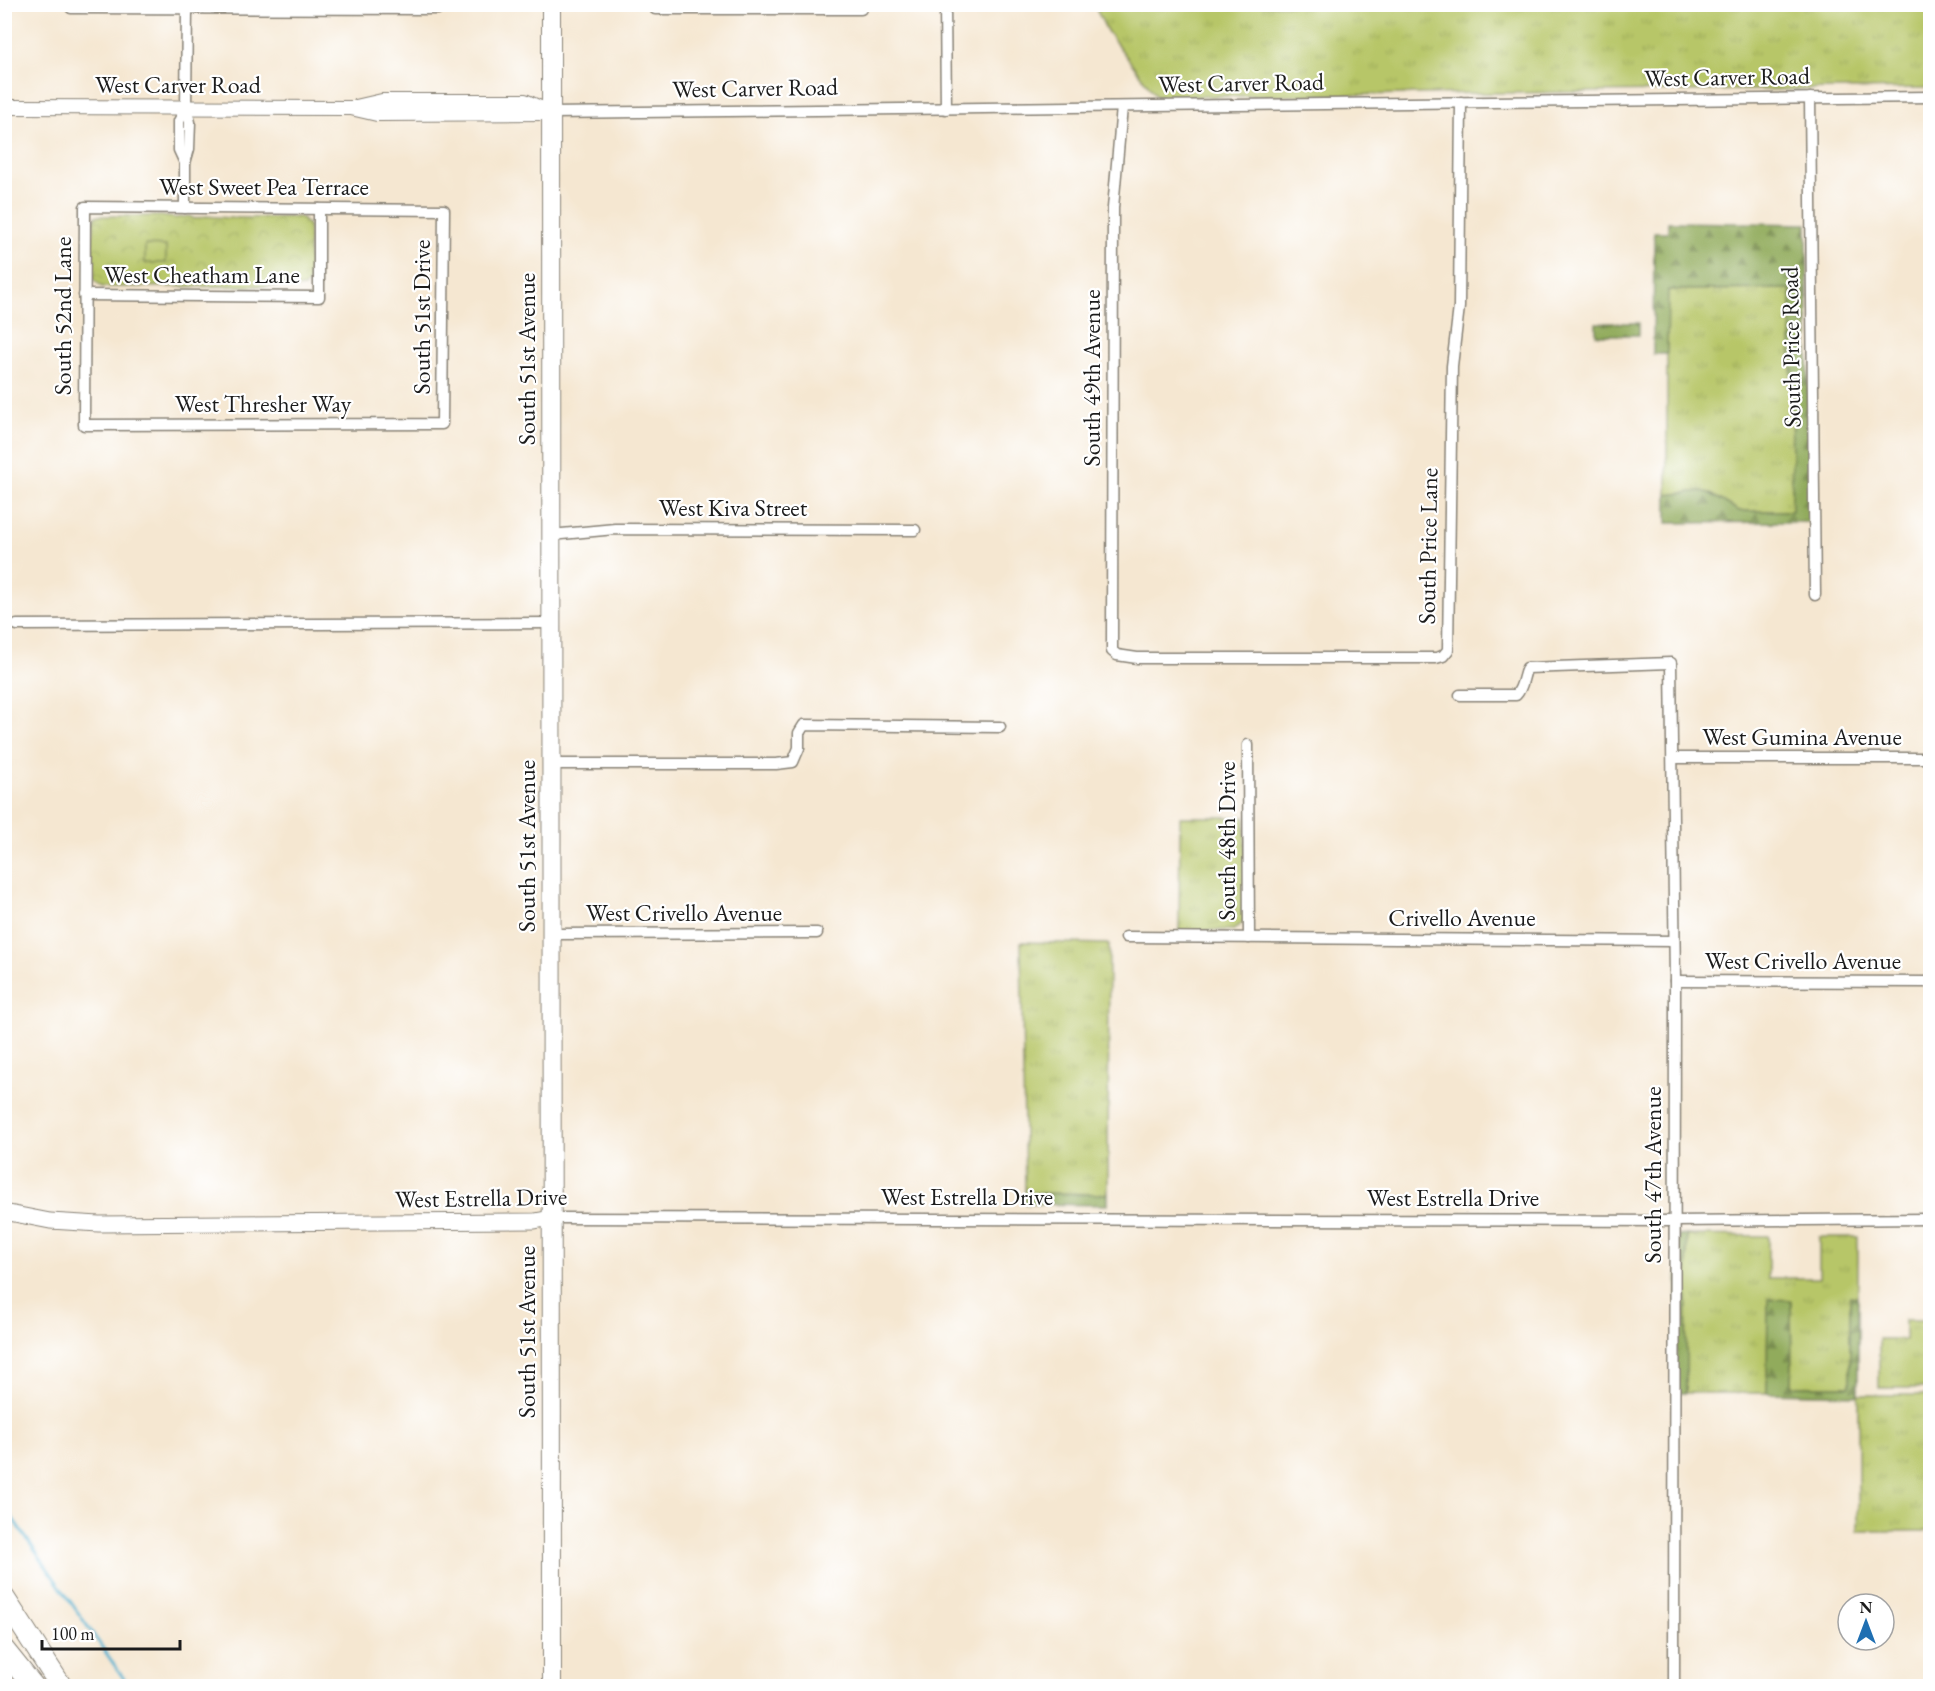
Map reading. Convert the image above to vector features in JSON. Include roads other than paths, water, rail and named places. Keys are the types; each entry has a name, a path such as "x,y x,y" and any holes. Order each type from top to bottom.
{"highway":[{"path":"4,1598 61,1686"},
{"path":"4,1650 33,1686"}],"main road":[{"name":"South 51st Avenue","path":"551,4 552,1686"},
{"name":"West Estrella Drive","path":"4,1212 60,1222 99,1224 524,1221 551,1218"}],"street":[{"path":"945,4 946,109"},
{"path":"71,6 438,7"},
{"path":"655,7 861,7"},
{"path":"185,208 185,163 189,149 190,122 186,108 187,8"},
{"name":"West Carver Road","path":"4,107 351,108 377,114 1122,106 1461,110 1810,98 1930,97"},
{"name":"South Price Road","path":"1810,98 1815,595"},
{"name":"South 49th Avenue","path":"1112,651 1113,208 1122,106"},
{"name":"South Price Lane","path":"1112,651 1117,655 1137,658 1436,658 1443,656 1448,650 1452,366 1459,308 1461,110"},
{"name":"West Sweet Pea Terrace","path":"85,207 444,210"},
{"name":"South 52nd Lane","path":"84,425 85,207"},
{"name":"West Cheatham Lane","path":"84,295 319,297 319,209"},
{"name":"South 51st Drive","path":"442,424 444,210"},
{"name":"West Thresher Way","path":"84,425 442,424"},
{"name":"West Kiva Street","path":"551,535 615,529 915,530"},
{"path":"17,625 551,623"},
{"name":"South 47th Avenue","path":"1460,695 1516,696 1523,687 1524,673 1527,668 1671,663 1675,981 1674,1686"},
{"path":"551,764 776,764 793,762 799,748 799,733 804,725 1000,727"},
{"name":"South 48th Drive","path":"1248,745 1249,938"},
{"name":"West Gumina Avenue","path":"1673,758 1930,758"},
{"name":"West Crivello Avenue","path":"551,934 818,933"},
{"path":"1126,937 1249,938"},
{"name":"Crivello Avenue","path":"1249,938 1674,941"},
{"name":"West Crivello Avenue","path":"1675,981 1930,982"},
{"name":"West Estrella Drive","path":"551,1218 1674,1221 1930,1219"}],"waterway":[{"path":"4,1506 129,1686"}]}
